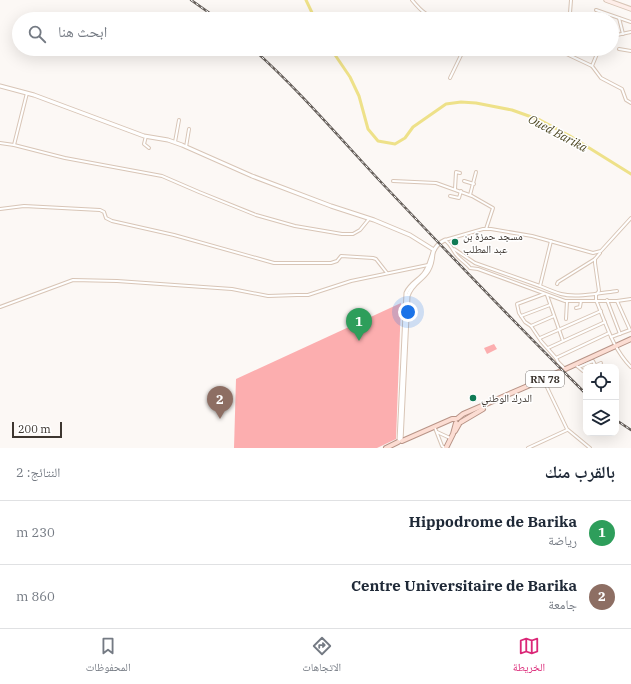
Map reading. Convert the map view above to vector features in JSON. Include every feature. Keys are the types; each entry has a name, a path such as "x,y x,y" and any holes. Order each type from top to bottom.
{"main road":[{"path":"606,0 631,9"},
{"name":"RN 78","path":"458,421 463,414 631,340"},
{"name":"RN 78","path":"435,429 444,424 458,421 492,404 578,367 616,347"},
{"path":"386,448 435,429 452,419 458,421 445,448"},
{"path":"392,448 400,442"}],"street":[{"path":"412,0 423,12"},
{"path":"570,12 571,0"},
{"path":"596,10 602,12"},
{"path":"622,34 619,18 631,22"},
{"path":"619,35 631,32"},
{"path":"627,33 631,36"},
{"path":"619,49 631,51"},
{"path":"450,78 461,56"},
{"path":"570,56 592,66 601,78 622,90 626,100 631,103"},
{"path":"592,66 596,56"},
{"path":"0,86 27,93 146,136 186,147 252,176 410,235 434,250"},
{"path":"14,145 27,93"},
{"path":"175,143 179,120"},
{"path":"186,147 190,129"},
{"path":"146,136 144,144 148,148"},
{"path":"0,143 65,158 162,176 256,215 295,226 342,234 353,234 360,230 369,219"},
{"path":"455,189 456,172 460,173"},
{"path":"470,195 476,172"},
{"path":"393,181 436,183 470,195 493,208 486,229"},
{"path":"464,181 474,184"},
{"path":"450,196 459,198 461,191"},
{"path":"0,209 24,206 100,210 104,212 106,218 112,222 174,236 274,263 331,263 337,261 341,256 370,257 376,259 387,273"},
{"path":"557,284 595,259 631,218"},
{"path":"400,442 406,295 409,287 423,275 430,265 434,250 438,244 445,240 464,234 486,229 520,234 551,241 593,254 601,251"},
{"path":"445,240 453,248 475,263 561,294 597,294 617,291"},
{"path":"540,286 551,241"},
{"path":"453,248 456,255 470,268 478,269 567,301 617,301 631,299"},
{"path":"595,259 599,291 596,300 616,347 624,360 631,367"},
{"path":"0,307 73,280 117,281 232,289 268,296 297,295 308,294 337,285 387,273 430,265"},
{"path":"545,294 563,341"},
{"path":"545,294 517,304 519,313 565,369"},
{"path":"606,300 620,334"},
{"path":"566,319 567,301"},
{"path":"576,308 580,307 581,301"},
{"path":"611,337 630,330 617,301"},
{"path":"521,316 550,305"},
{"path":"539,338 600,311"},
{"path":"531,326 554,316"},
{"path":"548,348 606,322"},
{"path":"556,358 609,333"},
{"path":"586,364 593,361 595,364"},
{"path":"578,367 583,365"},
{"path":"578,367 583,370"},
{"path":"544,381 568,430 590,448"},
{"path":"435,429 450,440 449,448"},
{"path":"435,429 442,446 445,448"},
{"path":"528,448 568,430"}],"shaded area":[{"path":"401,303 396,439 377,448 234,448 236,379"},
{"path":"494,344 497,349 487,354 484,348"}],"waterway":[{"path":"306,0 312,12"},
{"name":"Oued Barika","path":"336,56 350,77 359,96 368,129 378,141 395,144 405,138 413,127 446,104 461,102 476,103 512,110 540,120 570,136 631,174"}],"railway":[{"path":"191,0 208,12"},
{"path":"261,56 302,96 430,234 583,391"},
{"path":"619,422 631,430"}],"place":[{"name":"مسجد حمزة بن عبد المطلب","path":"455,242"},
{"name":"Hippodrome de Barika","path":"359,341"},
{"name":"الدرك الوطني","path":"473,398"},
{"name":"Centre Universitaire de Barika","path":"220,419"}]}
